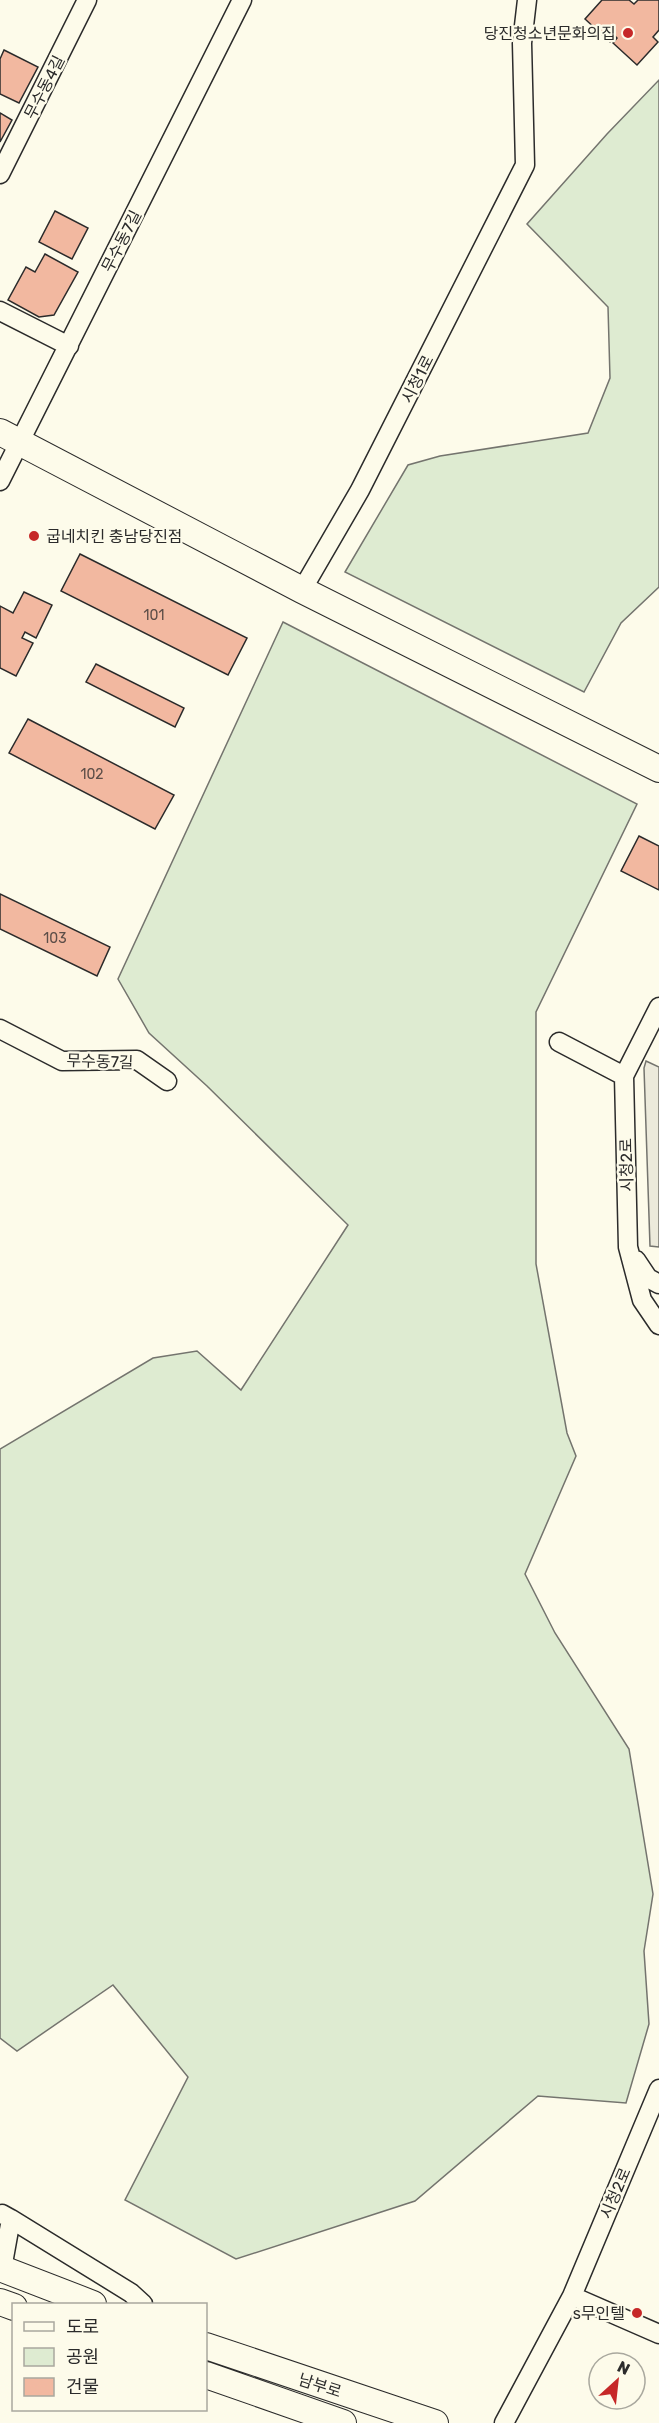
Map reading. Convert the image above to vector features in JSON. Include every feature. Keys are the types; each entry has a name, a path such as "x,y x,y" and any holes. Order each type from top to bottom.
{"street":[{"name":"무수동4길","path":"0,174 87,0"},
{"name":"무수동7길","path":"0,481 10,437 69,346 242,0"},
{"name":"시청1로","path":"302,590 360,490 525,165 522,43 527,0"},
{"path":"0,311 69,346"},
{"path":"10,437 302,590 659,769"},
{"name":"시청2로","path":"657,1319 642,1300 628,1248 624,1076 659,1007"},
{"name":"무수동7길","path":"0,1029 62,1061 137,1060 167,1081"},
{"path":"559,1042 624,1076"},
{"path":"628,1248 648,1278 659,1284"},
{"name":"시청2로","path":"504,2423 572,2296 659,2089"},
{"path":"90,2303 1,2269 5,2216 131,2293 142,2303"},
{"path":"572,2296 659,2334"},
{"name":"남부로","path":"207,2346 435,2423"},
{"name":"남부로","path":"207,2374 343,2423"}],"green space":[{"path":"659,80 659,587 621,623 584,692 345,572 408,465 440,456 588,433 610,378 608,307 527,224 607,134"},
{"path":"283,622 637,804 536,1012 536,1264 567,1433 576,1456 525,1574 555,1633 629,1749 653,1894 644,1951 649,2024 626,2103 538,2096 415,2201 236,2259 125,2200 188,2077 113,1985 17,2051 0,2038 0,1449 153,1358 197,1351 241,1390 348,1225 207,1086 149,1033 118,979"}],"shaded area":[{"path":"646,1061 659,1067 659,1247 650,1246 644,1068"}],"building":[{"name":"당진청소년문화의집","path":"602,0 629,0 634,4 638,0 659,0 659,30 653,37 658,42 637,65 613,43 617,38 615,36 610,42 585,19"},
{"path":"4,50 38,67 19,103 0,94 0,59"},
{"path":"0,113 12,120 0,142"},
{"path":"55,211 88,228 72,259 39,242"},
{"path":"45,254 78,272 54,315 39,317 8,300 26,267 35,272"},
{"path":"80,554 247,638 228,675 61,591"},
{"path":"24,592 52,605 36,638 25,632 22,638 33,643 16,676 0,668 0,606 13,613"},
{"path":"96,664 184,708 175,727 86,682"},
{"path":"28,719 174,795 155,829 9,753"},
{"path":"639,836 659,846 659,890 621,871"},
{"path":"0,894 110,947 97,976 0,929"}],"place":[{"name":"당진청소년문화의집","path":"628,33"},
{"name":"굽네치킨 충남당진점","path":"34,536"},
{"name":"s무인텔","path":"637,2313"}]}
